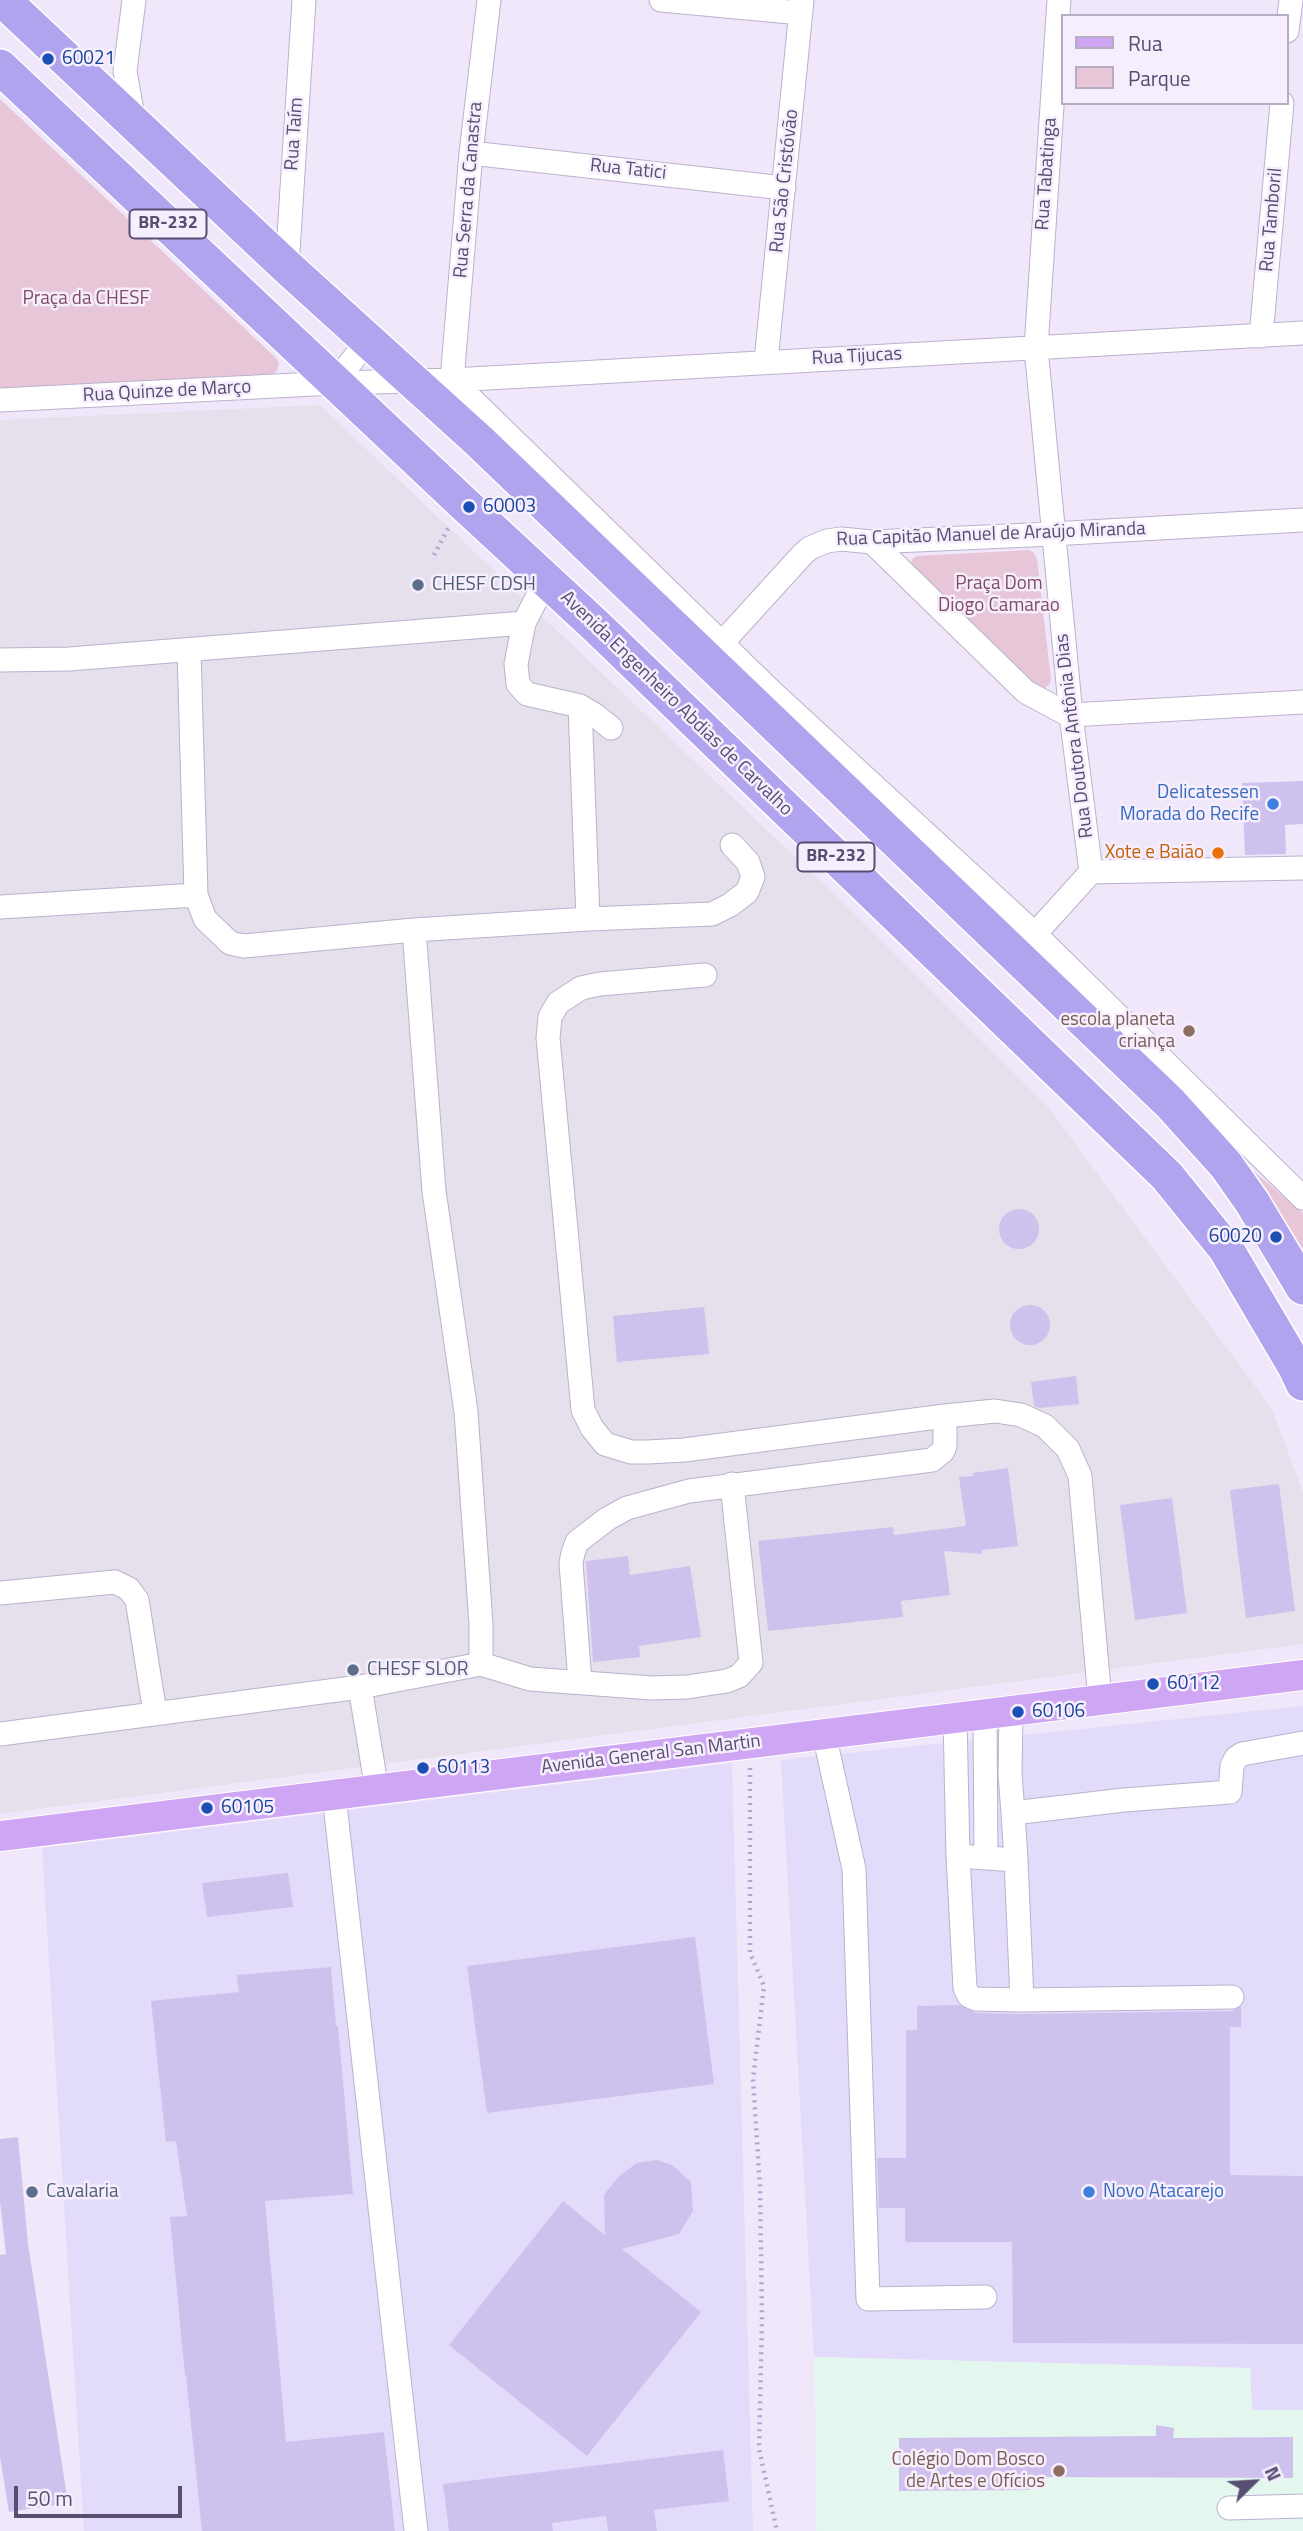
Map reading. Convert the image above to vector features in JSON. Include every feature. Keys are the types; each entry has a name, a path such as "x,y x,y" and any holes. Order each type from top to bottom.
{"highway":[{"name":"BR-232","path":"4,0 287,267 479,441 1170,1102 1226,1165 1252,1202 1303,1287"},
{"name":"Avenida Engenheiro Abdias de Carvalho","path":"0,67 596,626 1167,1176 1226,1249 1301,1373"}],"main road":[{"name":"Avenida General San Martin","path":"0,1836 1303,1675"}],"street":[{"path":"134,0 125,71 134,122"},
{"name":"Rua Taím","path":"287,267 304,0"},
{"name":"Rua Serra da Canastra","path":"452,380 471,153 489,0"},
{"path":"661,0 801,7"},
{"name":"Rua Tabatinga","path":"1035,348 1059,0"},
{"name":"Rua São Cristóvão","path":"766,361 801,7"},
{"name":"Rua Tamboril","path":"1261,336 1282,105"},
{"name":"Rua Tatici","path":"471,153 784,188"},
{"name":"Rua Tijucas","path":"411,381 1303,333"},
{"path":"334,383 368,342"},
{"name":"Rua Doutora Antônia Dias","path":"1035,348 1071,715 1091,872"},
{"path":"452,380 722,643 1035,934 1298,1190"},
{"name":"Rua Quinze de Março","path":"0,400 411,381"},
{"name":"Rua Capitão Manuel de Araújo Miranda","path":"722,643 810,548 827,541 841,539 872,542 1303,520"},
{"path":"872,542 1026,692 1071,715 1303,702"},
{"path":"546,580 524,622 516,664 517,684 527,694 580,706 611,728"},
{"path":"0,660 69,659 524,622"},
{"path":"189,650 196,895 205,919 230,943 244,946 414,930 712,914 747,892 753,877 748,862 732,845"},
{"path":"580,706 588,919"},
{"path":"1035,934 1091,872 1303,868"},
{"path":"0,907 196,895"},
{"path":"414,930 434,1191 466,1412 481,1624 481,1664"},
{"path":"705,975 581,988 558,1003 550,1017 548,1038 583,1410 592,1428 605,1444 616,1449 648,1452 684,1450 995,1411 1021,1415 1045,1426 1068,1449 1080,1476 1100,1700"},
{"path":"580,1682 571,1563 577,1542 626,1508 689,1491 932,1460 945,1446 945,1416"},
{"path":"0,1734 360,1687 481,1664 530,1679 652,1689 727,1681 746,1671 751,1663 732,1484"},
{"path":"0,1593 116,1582 129,1589 137,1600 155,1713"},
{"path":"360,1687 377,1790"},
{"path":"998,1713 1010,1774 1021,2000"},
{"path":"986,1858 998,1713"},
{"path":"955,1718 958,1856 965,1988 969,1996 976,1999 1021,2000 1232,1997"},
{"path":"824,1734 854,1869 868,2299 985,2297"},
{"path":"1013,1813 1124,1800 1230,1792 1232,1766 1236,1758 1242,1754 1303,1743"},
{"path":"334,1795 416,2531"},
{"path":"958,1856 1016,1860"},
{"path":"1229,2508 1303,2506"}],"path":[{"path":"750,1743 750,1953 764,1986 753,2079 761,2187 759,2449 777,2531"}],"shaded area":[{"path":"320,405 854,913 1048,1107 1272,1409 1303,1492 1303,1644 0,1814 0,420"},
{"path":"1303,1706 1303,2410 1252,2411 1250,2368 814,2357 781,1760"},
{"path":"732,1763 753,2531 84,2531 42,1848"},
{"name":"Colégio Dom Bosco de Artes e Ofícios","path":"814,2357 1250,2368 1252,2410 1303,2410 1303,2531 817,2531"}],"green space":[{"name":"Praça da CHESF","path":"0,99 276,358 279,363 277,371 273,374 0,391"},
{"name":"Praça Dom Diogo Camarao","path":"1029,550 1037,559 1051,680 1043,689 1037,688 910,567 912,559 917,556"},
{"path":"1199,1125 1303,1213 1303,1261"}],"building":[{"name":"Delicatessen Morada do Recife","path":"1303,781 1303,824 1285,825 1286,854 1245,855 1242,783"},
{"path":"1019,1209 1027,1210 1033,1215 1038,1221 1038,1237 1033,1243 1027,1248 1019,1249 1011,1248 1005,1243 1000,1237 999,1229 1000,1221 1005,1215 1011,1210"},
{"path":"1030,1305 1038,1306 1044,1311 1049,1317 1049,1333 1044,1339 1038,1344 1030,1345 1022,1344 1016,1339 1011,1333 1010,1325 1011,1317 1016,1311 1022,1306"},
{"path":"704,1307 709,1354 617,1362 613,1316"},
{"path":"1076,1376 1079,1404 1040,1408 1034,1406 1031,1382"},
{"path":"1008,1468 1018,1546 982,1550 982,1554 944,1551 950,1595 901,1601 903,1617 768,1631 758,1541 893,1527 894,1535 966,1526 959,1477"},
{"path":"1279,1484 1295,1611 1246,1618 1230,1490"},
{"path":"1172,1498 1187,1613 1135,1620 1120,1505"},
{"path":"628,1556 630,1575 690,1566 701,1637 639,1646 640,1657 593,1662 586,1561"},
{"path":"288,1873 293,1907 207,1917 202,1883"},
{"path":"695,1937 714,2084 487,2113 467,1966"},
{"path":"331,1967 353,2194 265,2201 286,2442 384,2432 395,2531 202,2531 170,2217 187,2216 176,2141 166,2142 151,2001 239,1992 237,1975"},
{"name":"Novo Atacarejo","path":"960,2005 975,2013 1022,2014 1232,2011 1241,2007 1241,2027 1230,2027 1230,2175 1303,2176 1303,2344 1013,2343 1012,2242 905,2242 905,2208 879,2208 877,2158 906,2158 906,2030 917,2030 917,2006"},
{"path":"18,2137 28,2244 68,2503 9,2512 0,2457 0,2255 6,2254 0,2201 0,2139"},
{"path":"657,2160 672,2165 691,2182 693,2211 679,2234 622,2249 701,2312 587,2456 449,2345 563,2201 605,2235 604,2195 619,2176 637,2163"},
{"path":"1156,2425 1174,2428 1173,2438 1293,2437 1293,2478 1030,2477 1030,2490 899,2491 899,2438 1156,2436"},
{"path":"723,2450 729,2501 654,2510 657,2531 608,2531 606,2516 552,2523 553,2531 449,2531 443,2484"}],"place":[{"name":"60021","path":"48,59"},
{"name":"60003","path":"469,507"},
{"name":"CHESF CDSH","path":"418,585"},
{"name":"Delicatessen Morada do Recife","path":"1273,804"},
{"name":"Xote e Baião","path":"1218,853"},
{"name":"escola planeta criança","path":"1189,1031"},
{"name":"60020","path":"1276,1237"},
{"name":"CHESF SLOR","path":"353,1670"},
{"name":"60112","path":"1153,1684"},
{"name":"60106","path":"1018,1712"},
{"name":"60113","path":"423,1768"},
{"name":"60105","path":"207,1808"},
{"name":"Cavalaria","path":"32,2192"},
{"name":"Novo Atacarejo","path":"1089,2192"},
{"name":"Colégio Dom Bosco de Artes e Ofícios","path":"1059,2471"}]}
